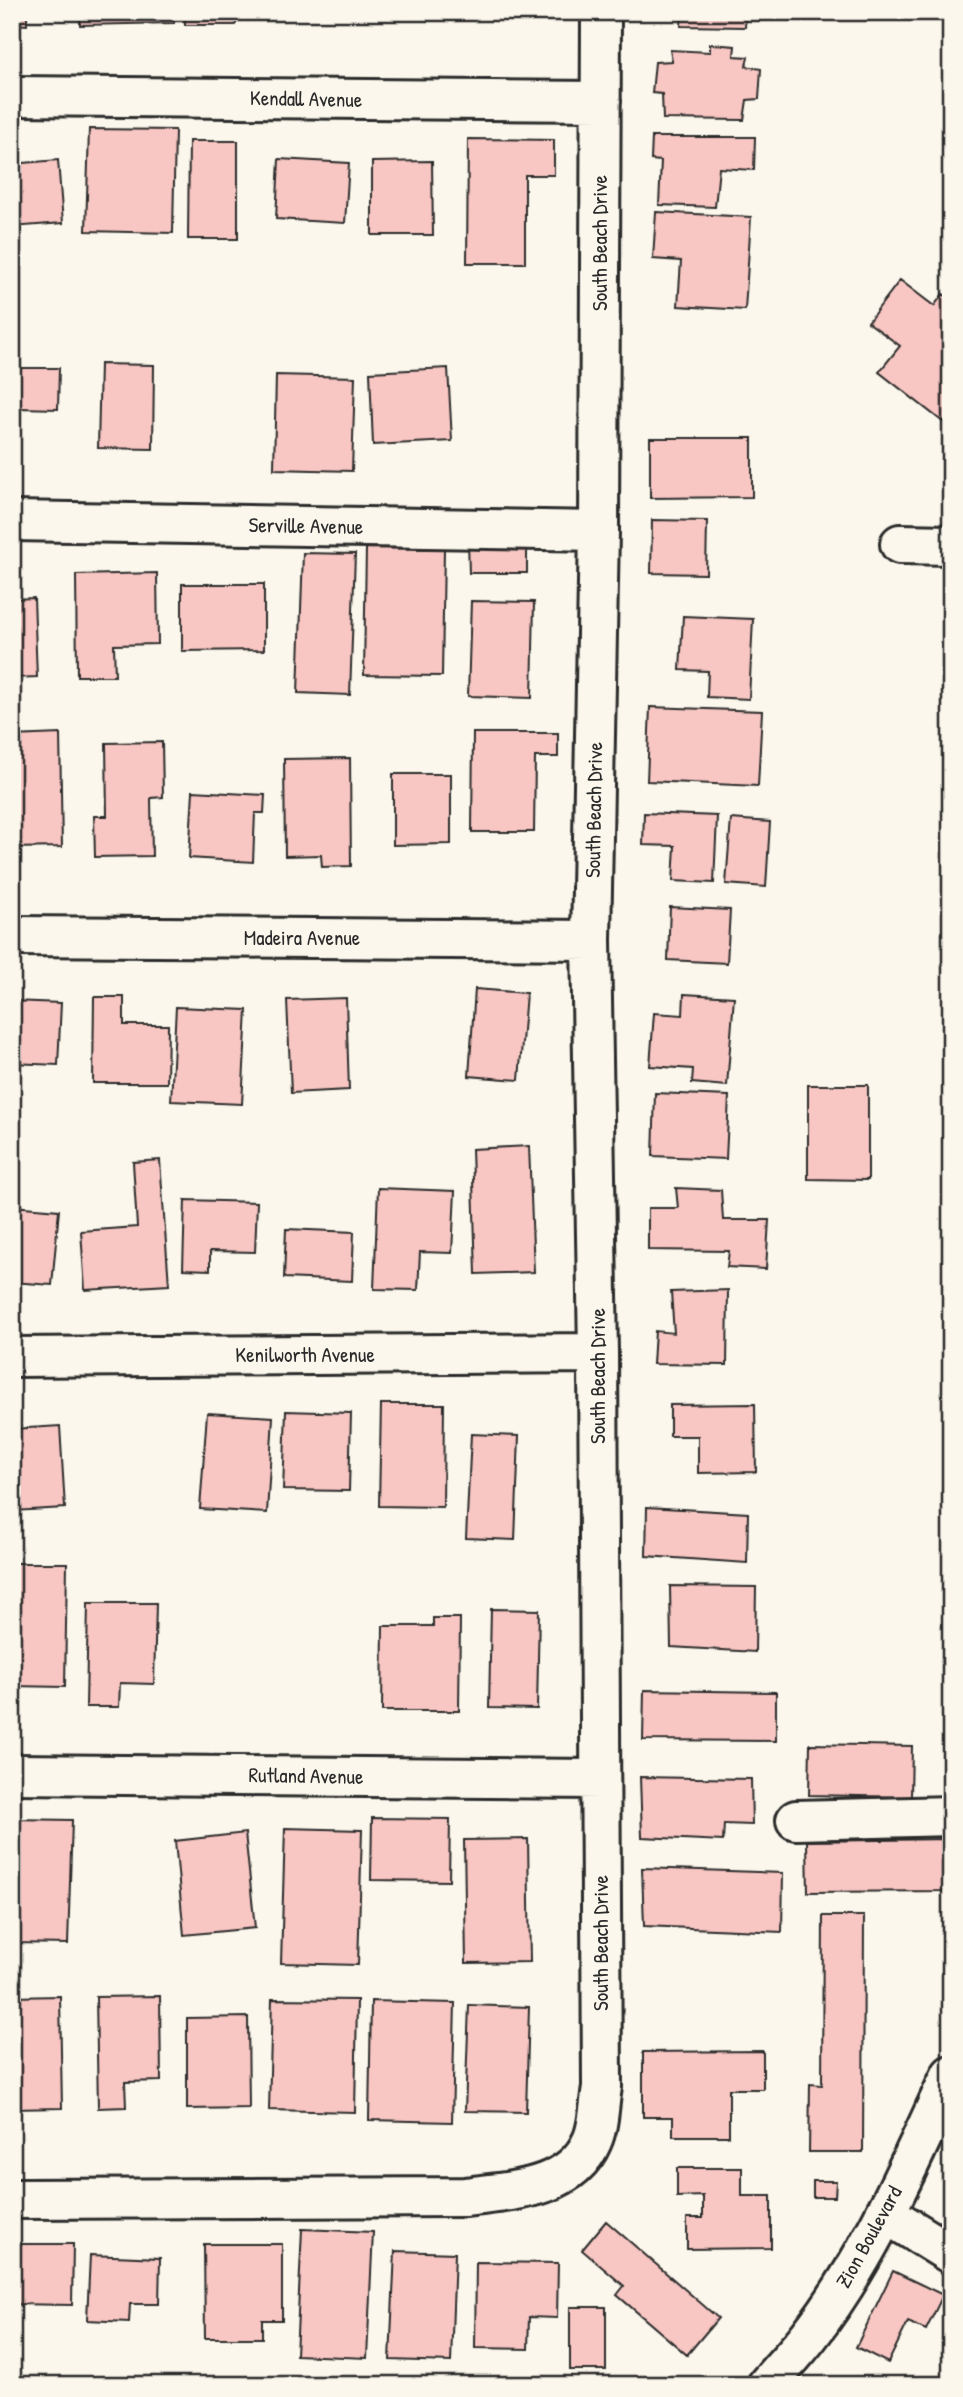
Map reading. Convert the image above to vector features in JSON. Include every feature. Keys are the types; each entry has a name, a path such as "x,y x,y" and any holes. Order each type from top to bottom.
{"street":[{"name":"South Beach Drive","path":"12,2199 465,2197 535,2188 569,2170 592,2141 601,2087 598,1353 591,940 599,531 601,12"},
{"name":"Kendall Avenue","path":"12,96 601,102"},
{"name":"Serville Avenue","path":"12,521 599,531"},
{"name":"Madeira Avenue","path":"12,936 591,940"},
{"name":"Kenilworth Avenue","path":"12,1357 598,1353"},
{"name":"Rutland Avenue","path":"12,1774 600,1779"},
{"path":"796,1820 951,1816"},
{"name":"Zion Boulevard","path":"767,2385 810,2335 885,2213 951,2075"},
{"path":"885,2213 951,2254"}],"building":[{"path":"12,12 27,12 27,25 12,24"},
{"path":"80,12 174,12 174,23 80,25"},
{"path":"185,12 243,12 235,25 185,25"},
{"path":"401,12 437,12 436,19 401,18"},
{"path":"463,12 532,12 463,15"},
{"path":"682,12 746,12 745,27 681,26"},
{"path":"710,44 735,46 734,56 748,57 746,66 761,69 759,99 747,100 744,120 663,119 662,94 652,93 655,62 672,61 670,50 710,52"},
{"path":"89,129 175,130 173,233 86,231"},
{"path":"652,137 755,137 754,170 719,168 715,207 659,205 661,161 651,160"},
{"path":"468,139 554,140 554,175 525,175 525,263 467,263"},
{"path":"189,141 238,141 238,239 188,239"},
{"path":"279,159 349,163 345,223 276,219"},
{"path":"58,160 63,223 12,227 12,164"},
{"path":"432,161 433,235 372,235 372,162"},
{"path":"656,212 751,217 745,310 678,306 681,261 653,259"},
{"path":"900,280 934,306 943,294 951,300 951,412 943,422 879,372 900,346 868,322"},
{"path":"12,348 18,348 17,368 59,368 58,409 20,408 19,439 12,439"},
{"path":"100,364 154,365 153,449 98,448"},
{"path":"448,368 452,441 373,445 370,372"},
{"path":"276,375 355,377 352,471 274,469"},
{"path":"650,438 752,438 752,497 650,498"},
{"path":"652,520 707,521 706,574 651,573"},
{"path":"527,540 527,573 469,573 468,541"},
{"path":"366,548 444,549 442,676 364,675"},
{"path":"303,553 355,554 350,695 298,693"},
{"path":"157,573 158,644 114,645 115,676 77,676 76,575"},
{"path":"182,584 264,584 264,650 182,651"},
{"path":"34,598 37,677 12,678 12,599"},
{"path":"471,601 534,602 532,698 468,696"},
{"path":"683,616 753,619 749,699 707,697 708,671 680,670"},
{"path":"650,707 762,711 758,786 647,781"},
{"path":"473,733 558,733 558,757 535,757 534,832 472,832"},
{"path":"60,734 62,847 12,848 12,736"},
{"path":"162,742 163,797 151,798 152,856 95,857 94,816 107,816 106,743"},
{"path":"350,758 351,866 322,867 321,855 285,856 284,759"},
{"path":"393,774 451,774 451,844 393,845"},
{"path":"193,791 265,795 264,813 255,813 253,862 189,858"},
{"path":"644,813 717,816 714,883 673,881 675,846 643,845"},
{"path":"731,819 770,822 766,887 726,884"},
{"path":"670,907 730,910 727,963 668,960"},
{"path":"475,989 526,993 519,1080 469,1076"},
{"path":"684,994 734,997 727,1086 692,1083 693,1069 650,1066 654,1013 683,1015"},
{"path":"94,997 124,997 124,1025 168,1025 167,1083 93,1083"},
{"path":"346,998 349,1090 291,1093 287,1000"},
{"path":"12,1001 61,1003 58,1065 12,1063"},
{"path":"176,1007 247,1010 242,1104 171,1101"},
{"path":"808,1085 868,1085 868,1180 808,1179"},
{"path":"655,1093 729,1096 726,1159 653,1156"},
{"path":"529,1146 534,1272 476,1274 472,1149"},
{"path":"160,1160 169,1285 85,1290 81,1231 137,1227 133,1162"},
{"path":"378,1188 455,1191 452,1253 420,1252 418,1290 374,1289"},
{"path":"676,1188 721,1190 723,1220 769,1220 766,1269 727,1267 729,1251 648,1250 648,1208 678,1208"},
{"path":"185,1200 257,1202 255,1252 210,1251 210,1270 183,1269"},
{"path":"12,1206 59,1210 52,1285 12,1282"},
{"path":"286,1229 354,1232 352,1281 284,1278"},
{"path":"728,1290 727,1365 653,1364 655,1331 674,1333 671,1292"},
{"path":"381,1404 444,1404 443,1507 379,1506"},
{"path":"755,1404 756,1472 698,1473 698,1436 670,1436 670,1405"},
{"path":"286,1411 351,1413 349,1491 283,1490"},
{"path":"207,1413 273,1417 267,1513 200,1509"},
{"path":"60,1426 65,1508 12,1511 12,1429"},
{"path":"471,1434 519,1436 515,1540 466,1538"},
{"path":"647,1507 748,1513 747,1563 646,1556"},
{"path":"12,1563 67,1563 65,1687 12,1686"},
{"path":"670,1586 756,1587 755,1652 671,1647"},
{"path":"88,1603 156,1603 154,1684 120,1683 119,1707 86,1707"},
{"path":"491,1609 539,1610 537,1709 489,1708"},
{"path":"433,1618 460,1618 459,1711 382,1711 383,1626 433,1626"},
{"path":"644,1690 776,1692 776,1741 643,1740"},
{"path":"810,1744 912,1746 911,1797 809,1795"},
{"path":"640,1777 751,1779 752,1825 724,1824 723,1841 642,1837"},
{"path":"372,1818 450,1819 449,1881 371,1880"},
{"path":"12,1819 72,1820 68,1944 12,1943"},
{"path":"285,1828 362,1830 358,1965 281,1963"},
{"path":"245,1833 255,1928 184,1935 175,1841"},
{"path":"528,1839 530,1962 466,1963 464,1840"},
{"path":"951,1839 951,1891 808,1892 807,1841"},
{"path":"642,1868 783,1873 782,1932 644,1926"},
{"path":"823,1916 864,1916 863,2152 809,2152 810,2084 822,2085"},
{"path":"60,1996 62,2108 12,2109 12,1997"},
{"path":"160,1996 161,2081 125,2082 126,2107 98,2108 96,1997"},
{"path":"272,1999 357,2000 355,2112 269,2110"},
{"path":"371,2001 455,2003 452,2122 369,2120"},
{"path":"469,2005 529,2007 526,2112 465,2111"},
{"path":"248,2017 249,2108 187,2109 187,2018"},
{"path":"763,2051 763,2089 729,2089 729,2136 673,2136 673,2117 643,2117 643,2052"},
{"path":"677,2168 742,2168 742,2196 771,2196 771,2248 687,2249 687,2218 703,2218 703,2196 677,2197"},
{"path":"813,2181 836,2181 835,2197 813,2197"},
{"path":"606,2221 718,2318 687,2355 617,2295 624,2286 582,2250"},
{"path":"302,2229 373,2232 367,2358 296,2355"},
{"path":"12,2244 73,2244 72,2305 12,2304"},
{"path":"204,2244 282,2244 282,2320 262,2320 262,2338 205,2338"},
{"path":"395,2251 455,2253 451,2362 390,2360"},
{"path":"90,2255 160,2258 159,2304 130,2304 129,2322 87,2320"},
{"path":"476,2262 558,2263 557,2318 529,2317 528,2349 475,2348"},
{"path":"893,2271 943,2295 926,2330 908,2322 888,2363 856,2347"},
{"path":"570,2307 606,2307 606,2370 570,2370"}]}
